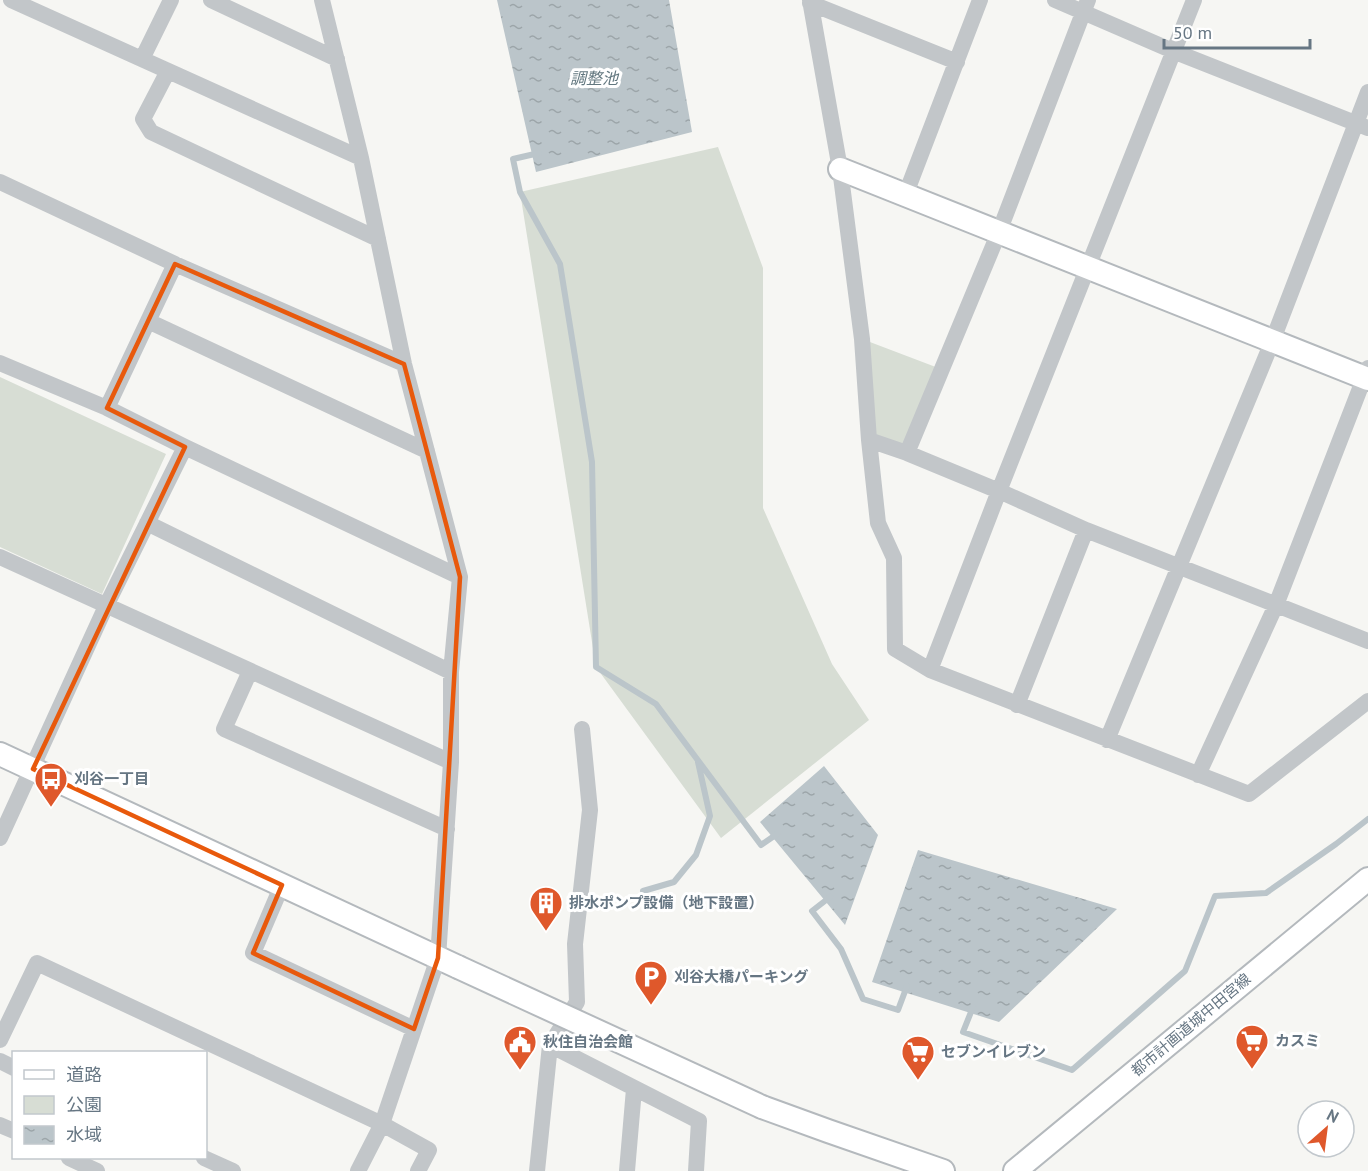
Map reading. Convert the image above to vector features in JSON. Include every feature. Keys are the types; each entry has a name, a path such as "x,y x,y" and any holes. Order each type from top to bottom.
{"street":[{"path":"11,0 361,158"},
{"path":"142,59 171,0"},
{"path":"212,0 337,59"},
{"path":"322,0 361,158 404,364 460,577 451,672 451,762 447,829 448,962 414,1029 382,1124 358,1171"},
{"path":"905,196 980,0"},
{"path":"1055,0 1086,6 1173,51 1362,125"},
{"path":"930,670 1194,0"},
{"path":"810,2 957,62"},
{"path":"810,2 840,169 862,339 878,523 894,558 895,649 930,670 1249,794 1368,700"},
{"path":"907,453 999,232 1086,6"},
{"path":"168,71 143,119 152,132 378,239"},
{"path":"1107,740 1362,125 1368,92"},
{"path":"840,169 1272,342 1367,375 1276,605 1198,775"},
{"path":"0,182 175,264 404,364"},
{"path":"107,408 175,264"},
{"path":"148,321 427,451"},
{"path":"0,363 107,408 460,577"},
{"path":"869,440 999,491 1086,530 1276,605 1367,637"},
{"path":"0,838 106,606 185,447"},
{"path":"147,523 451,672"},
{"path":"1017,705 1086,530"},
{"path":"0,557 451,762"},
{"path":"250,671 224,729 447,829"},
{"path":"537,1171 550,1045 577,1002 575,944 590,810 582,729"},
{"path":"0,754 762,1107 943,1171"},
{"name":"都市計画道城中田宮線","path":"1015,1171 1368,879"},
{"path":"282,885 253,953 414,1029"},
{"path":"1,1037 37,963 382,1124 429,1150 418,1171"},
{"path":"550,1045 699,1121 696,1171"},
{"path":"627,1171 634,1089"},
{"path":"71,1159 97,1171"},
{"path":"206,1159 233,1171"}],"highlighted area":[{"path":"175,264 404,364 460,577 438,958 414,1029 253,953 282,885 33,769 185,447 107,408"}],"green space":[{"path":"718,147 763,268 763,508 832,664 869,720 721,838 596,667 520,192"},
{"path":"862,339 941,369 907,453 869,440"},
{"path":"0,377 166,454 102,594 0,547"}],"water":[{"name":"調整池","path":"497,0 669,0 692,132 536,172"},
{"path":"824,766 878,835 845,925 760,822"},
{"path":"918,850 1117,909 999,1022 872,982"}],"waterway":[{"path":"539,153 513,159 520,192 560,264 592,462 596,667 656,704 761,845 777,834"},
{"path":"643,891 674,882 696,855 710,816 698,762"},
{"path":"973,1007 963,1032 1072,1070 1185,971 1215,896 1266,893 1368,819"},
{"path":"830,897 812,911 841,949 863,999 898,1010 907,986"}],"place":[{"name":"刈谷一丁目","path":"51,808"},
{"name":"排水ポンプ設備（地下設置）","path":"546,932"},
{"name":"刈谷大橋パーキング","path":"651,1006"},
{"name":"カスミ","path":"1252,1070"},
{"name":"秋住自治会館","path":"520,1071"},
{"name":"セブンイレブン","path":"918,1081"}]}
